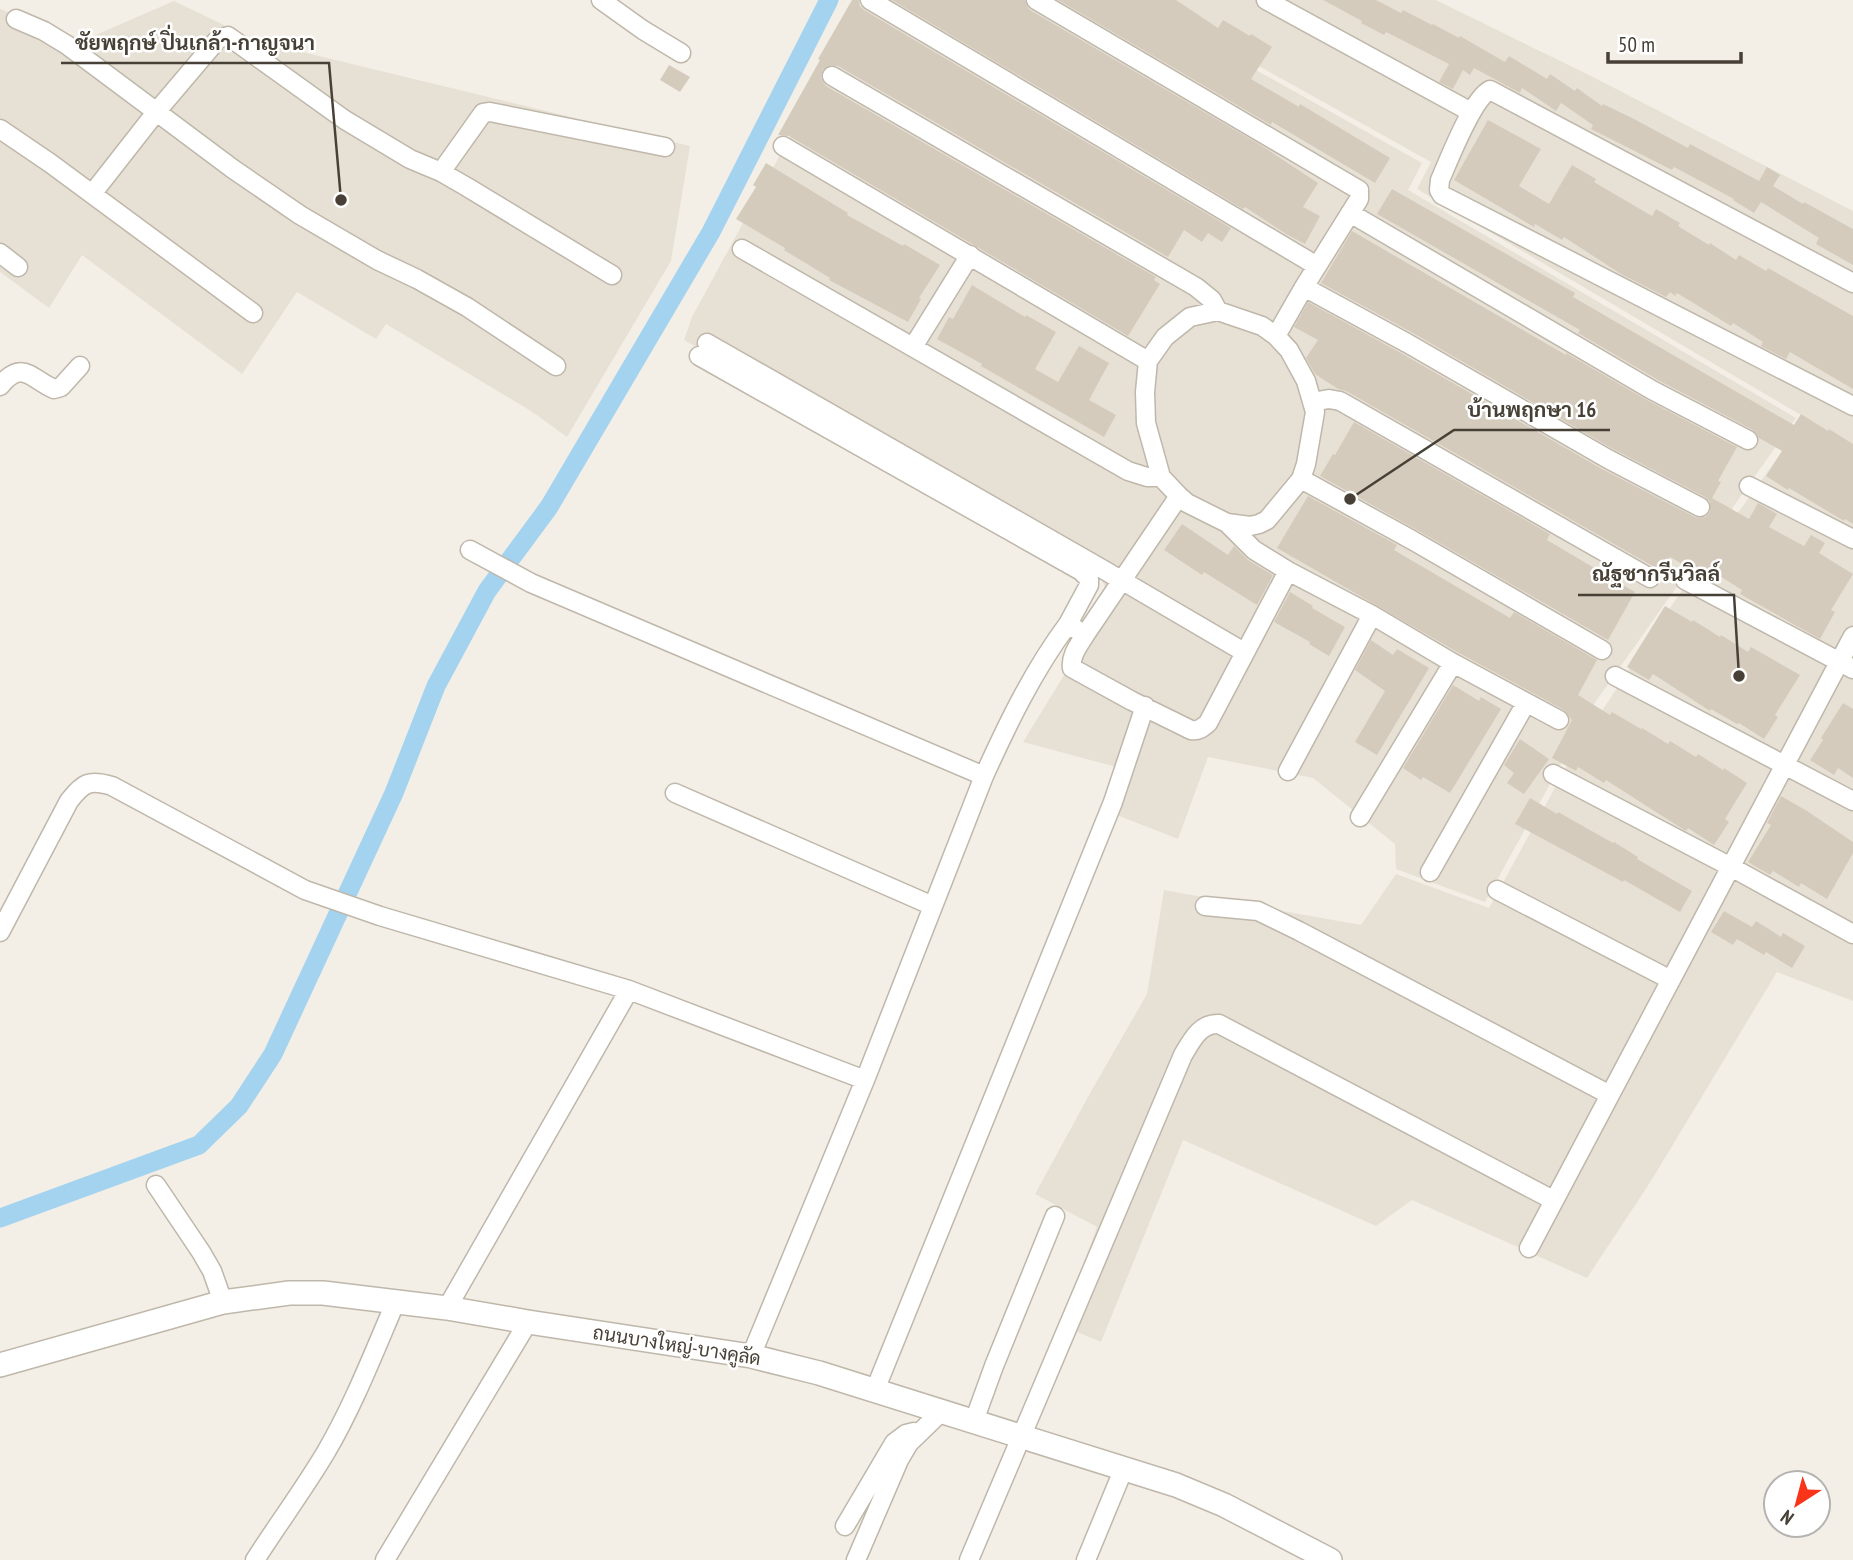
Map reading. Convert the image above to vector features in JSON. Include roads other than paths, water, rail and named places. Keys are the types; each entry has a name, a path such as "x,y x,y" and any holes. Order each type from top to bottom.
{"street":[{"path":"601,0 681,53"},
{"path":"1037,0 1359,190 1359,199 1276,336"},
{"path":"1266,0 1471,112"},
{"path":"870,1 1317,266"},
{"path":"16,19 67,45 233,169 300,215 377,260 467,307 556,366"},
{"path":"92,194 218,39 228,36 345,120 410,159 441,172 612,275"},
{"path":"832,76 1196,286 1212,300 1218,311"},
{"path":"1853,283 1490,90 1482,95 1471,112 1440,180 1439,190 1442,195 1853,406"},
{"path":"441,172 484,113 490,112 665,147"},
{"path":"0,129 253,313"},
{"path":"783,146 1148,361"},
{"path":"1350,213 1652,390 1748,440"},
{"path":"742,249 1128,471 1147,477 1161,477"},
{"path":"0,253 18,267"},
{"path":"912,347 970,255"},
{"path":"1304,286 1608,459 1700,507"},
{"path":"1227,523 1250,526 1267,520 1301,479 1315,412 1306,381 1289,350 1276,336 1262,326 1218,311 1190,317 1165,337 1148,361 1146,423 1161,477 1187,503 1227,523 1254,550 1559,720"},
{"path":"751,1356 865,1080 1004,731 1043,658 1068,624 1089,585 1089,579 703,350 1122,581 1244,652"},
{"path":"0,386 8,376 22,370 54,388 61,387 80,366"},
{"path":"1312,402 1329,399 1340,401 1650,578"},
{"path":"1301,479 1602,650"},
{"path":"1749,486 1853,539"},
{"path":"1179,496 1085,635 1073,655 1073,668 1191,730 1201,729 1208,723 1287,570"},
{"path":"476,554 512,574 985,776"},
{"path":"1685,580 1846,665"},
{"path":"1288,771 1372,615"},
{"path":"1068,624 1085,635"},
{"path":"1528,1248 1785,765 1846,665 1853,635"},
{"path":"1360,817 1453,663"},
{"path":"1615,676 1853,801"},
{"path":"1430,873 1526,703"},
{"path":"875,1390 1114,802 1145,706"},
{"path":"1553,774 1853,934"},
{"path":"0,932 78,788 87,783 98,782 111,786 305,890 380,916 629,990 865,1080"},
{"path":"675,793 933,906"},
{"path":"1497,890 1671,981"},
{"path":"1205,906 1258,911 1610,1095"},
{"path":"447,1308 629,990"},
{"path":"969,1560 1183,1055 1202,1028 1219,1024 1553,1200"},
{"path":"156,1185 212,1271 223,1302"},
{"path":"974,1421 1055,1216"},
{"name":"ถนนบางใหญ่-บางคูลัด","path":"0,1365 223,1302 289,1293 323,1293 447,1308 751,1356 819,1373 1176,1485 1224,1505 1330,1560"},
{"path":"255,1560 338,1430 396,1301"},
{"path":"385,1560 528,1322"},
{"path":"856,1560 899,1460 909,1443 942,1411"},
{"path":"845,1526 894,1443 906,1434 921,1431"},
{"path":"1086,1560 1124,1468"}],"waterway":[{"path":"0,1218 199,1145 239,1106 273,1054 394,793 436,686 487,591 549,507 711,232 829,0"}],"place":[{"name":"ชัยพฤกษ์ ปิ่นเกล้า-กาญจนา","path":"341,200"},
{"name":"บ้านพฤกษา 16","path":"1350,499"},
{"name":"ณัฐชากรีนวิลล์","path":"1739,676"}]}
